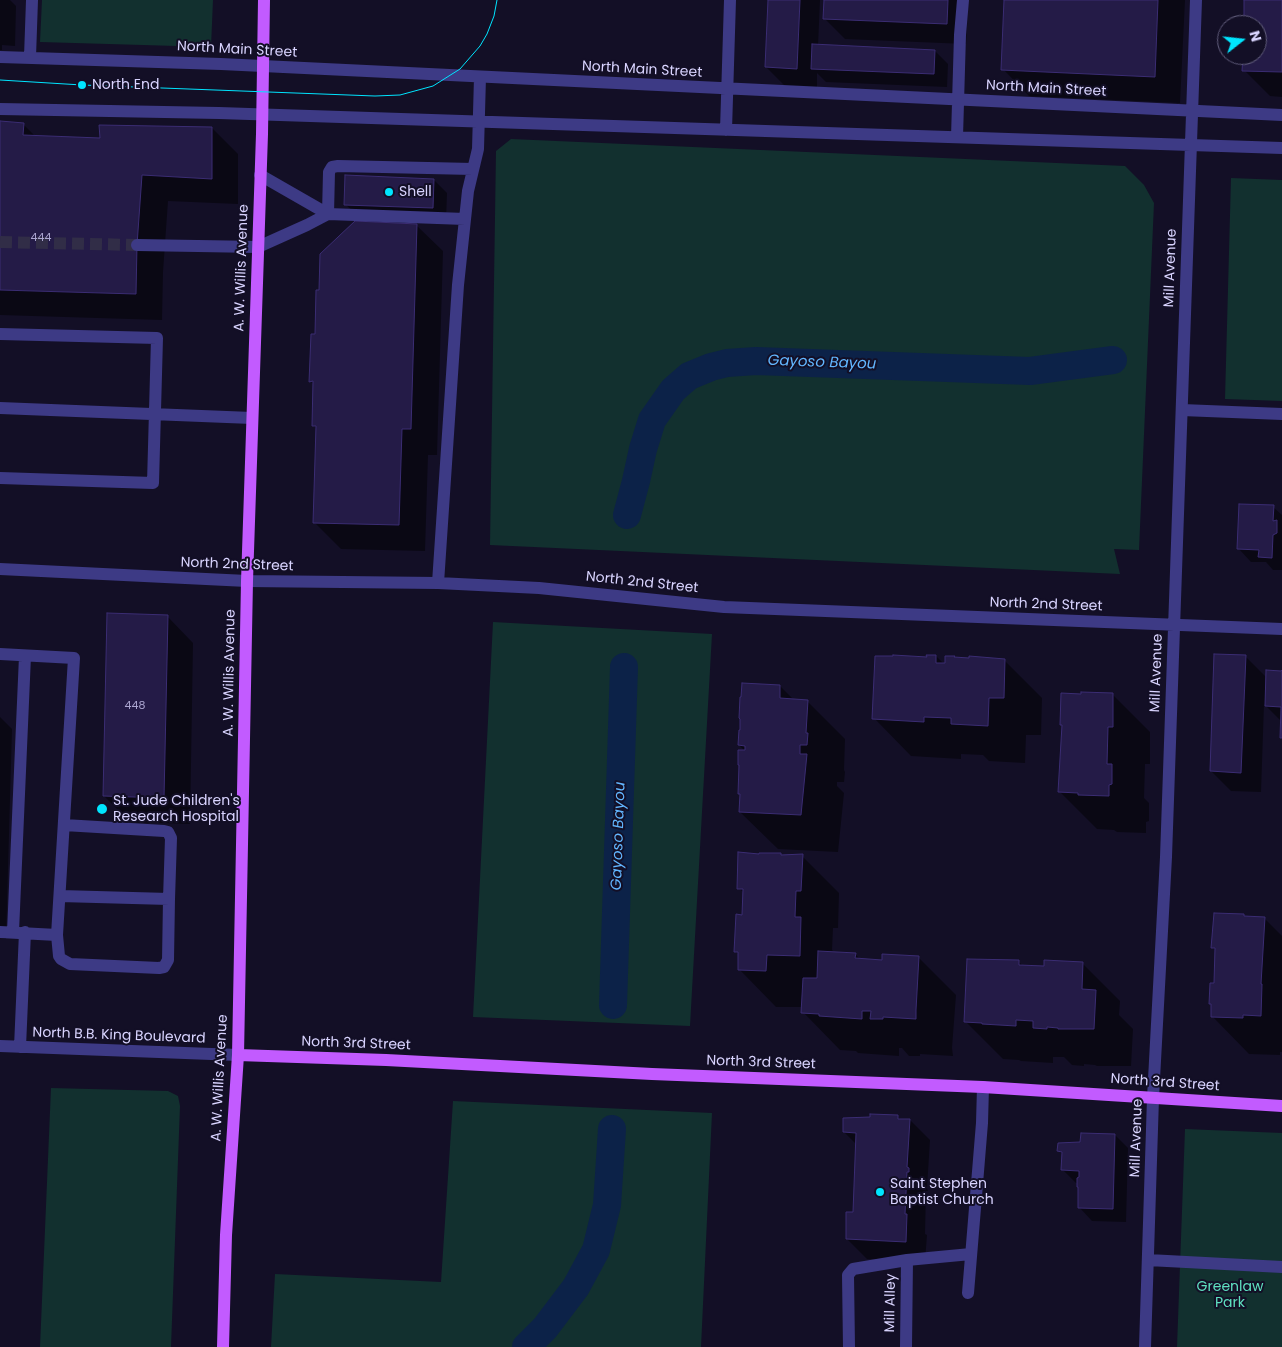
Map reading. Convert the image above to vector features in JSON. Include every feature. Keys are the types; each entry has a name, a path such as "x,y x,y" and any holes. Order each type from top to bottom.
{"main road":[{"name":"A. W. Willis Avenue","path":"223,1347 226,1236 238,1054 247,581 264,0"},
{"name":"North 3rd Street","path":"238,1054 652,1074 983,1087 1282,1106"}],"street":[{"path":"30,57 32,0"},
{"path":"726,130 730,0"},
{"path":"957,138 963,0"},
{"name":"Mill Avenue","path":"1145,1347 1153,1098 1166,857 1196,0"},
{"name":"North Main Street","path":"0,57 263,67 1282,116"},
{"path":"438,583 457,304 468,192 478,149 480,77"},
{"path":"0,109 262,115 1282,148"},
{"path":"328,214 329,172 332,167 473,169"},
{"path":"260,175 328,214 465,219"},
{"path":"137,245 258,247 328,214"},
{"path":"0,334 157,338 153,483 0,478"},
{"path":"0,408 252,418"},
{"path":"1182,410 1282,414"},
{"name":"North 2nd Street","path":"0,569 247,581 438,583 539,588 724,606 1282,629"},
{"path":"0,654 74,658 57,935 59,956 70,964 164,967 168,960 172,838 168,832 64,825"},
{"path":"20,1047 19,932 25,656"},
{"path":"60,896 169,899"},
{"path":"0,932 57,935"},
{"name":"North B.B. King Boulevard","path":"0,1046 238,1054"},
{"path":"968,1293 982,1123 983,1087"},
{"path":"849,1347 848,1275 853,1269 907,1260 971,1254"},
{"name":"Mill Alley","path":"906,1347 907,1260"},
{"path":"1148,1260 1282,1267"}],"green space":[{"path":"42,0 213,0 211,47 40,42"},
{"path":"511,139 1125,166 1144,185 1154,203 1139,550 1114,549 1120,574 490,545 496,151"},
{"path":"1231,178 1282,180 1282,401 1225,399"},
{"path":"493,622 712,634 690,1026 473,1017"},
{"path":"51,1088 168,1091 178,1096 180,1106 171,1347 40,1347"},
{"path":"453,1101 712,1113 701,1347 271,1347 275,1274 441,1282"},
{"name":"Greenlaw Park","path":"1185,1129 1282,1133 1282,1347 1177,1347"}],"building":[{"path":"768,0 800,0 797,69 765,67"},
{"path":"824,0 948,0 947,24 823,19"},
{"path":"1004,0 1158,0 1155,77 1001,70"},
{"path":"1244,0 1282,0 1282,72 1242,71 1242,65 1267,65 1267,15 1244,15"},
{"path":"812,44 935,50 934,74 811,69"},
{"path":"0,121 24,123 23,135 100,138 99,125 212,127 212,179 142,175 136,294 0,290"},
{"name":"Shell","path":"345,175 434,179 433,208 344,205"},
{"path":"355,221 417,224 411,429 402,429 399,525 313,523 316,426 312,426 313,381 309,382 311,334 315,334 316,290 319,290 320,254"},
{"path":"1239,504 1274,505 1273,521 1277,520 1277,533 1273,535 1272,558 1258,557 1259,550 1237,549"},
{"path":"107,613 168,615 164,798 103,796"},
{"path":"1214,654 1246,655 1241,773 1210,771"},
{"path":"926,655 936,655 936,663 945,663 945,656 1005,659 1004,698 989,698 988,726 951,724 951,718 924,717 924,722 872,719 875,656 927,657"},
{"path":"1266,670 1282,670 1282,738 1280,738 1281,707 1265,706"},
{"path":"742,683 780,685 780,698 808,700 807,745 800,745 800,754 807,754 801,815 739,812 738,750 745,750 745,746 738,745"},
{"path":"1081,692 1113,693 1113,727 1108,727 1107,764 1112,764 1112,784 1109,785 1109,796 1058,792 1062,725 1060,725 1061,693 1081,694"},
{"path":"738,852 759,854 781,853 781,855 803,854 801,891 796,891 795,917 801,917 800,956 767,955 766,971 738,970 738,952 734,952 736,914 742,915 743,889 737,889"},
{"path":"1214,913 1265,917 1261,1016 1243,1015 1243,1018 1211,1017 1211,1004 1209,1004 1210,983 1214,983 1215,948 1211,948"},
{"path":"818,951 856,953 855,958 882,960 882,954 919,956 916,1019 883,1017 883,1019 870,1019 871,1011 862,1011 862,1019 801,1013 803,978 817,978"},
{"path":"967,959 1019,960 1019,965 1044,966 1044,960 1083,962 1082,989 1096,990 1094,1029 1033,1028 1033,1021 1016,1020 1016,1026 964,1022"},
{"name":"Saint Stephen Baptist Church","path":"870,1114 898,1115 898,1119 910,1119 907,1167 909,1172 907,1172 905,1214 907,1214 906,1242 846,1239 846,1212 853,1212 856,1133 843,1132 843,1118 870,1117"},
{"path":"1081,1133 1115,1134 1113,1209 1078,1208 1077,1178 1079,1177 1079,1171 1061,1170 1062,1152 1057,1151 1058,1143 1080,1142"}],"waterway":[{"name":"Gayoso Bayou","path":"627,515 652,420 673,390 689,376 711,367 727,363 756,361 1030,371 1113,360"},
{"name":"Gayoso Bayou","path":"613,1005 624,667"},
{"name":"Gayoso Bayou","path":"526,1347 545,1328 576,1287 596,1250 607,1205 612,1129"}],"tunnel":[{"path":"0,242 137,245"}],"tram line":[{"path":"0,80 375,96 400,95 433,86 460,69 480,46 487,34 494,16 497,0"}],"place":[{"name":"North End","path":"82,85"},
{"name":"Shell","path":"389,192"},
{"name":"St. Jude Children's Research Hospital","path":"102,809"},
{"name":"Saint Stephen Baptist Church","path":"880,1192"}]}
